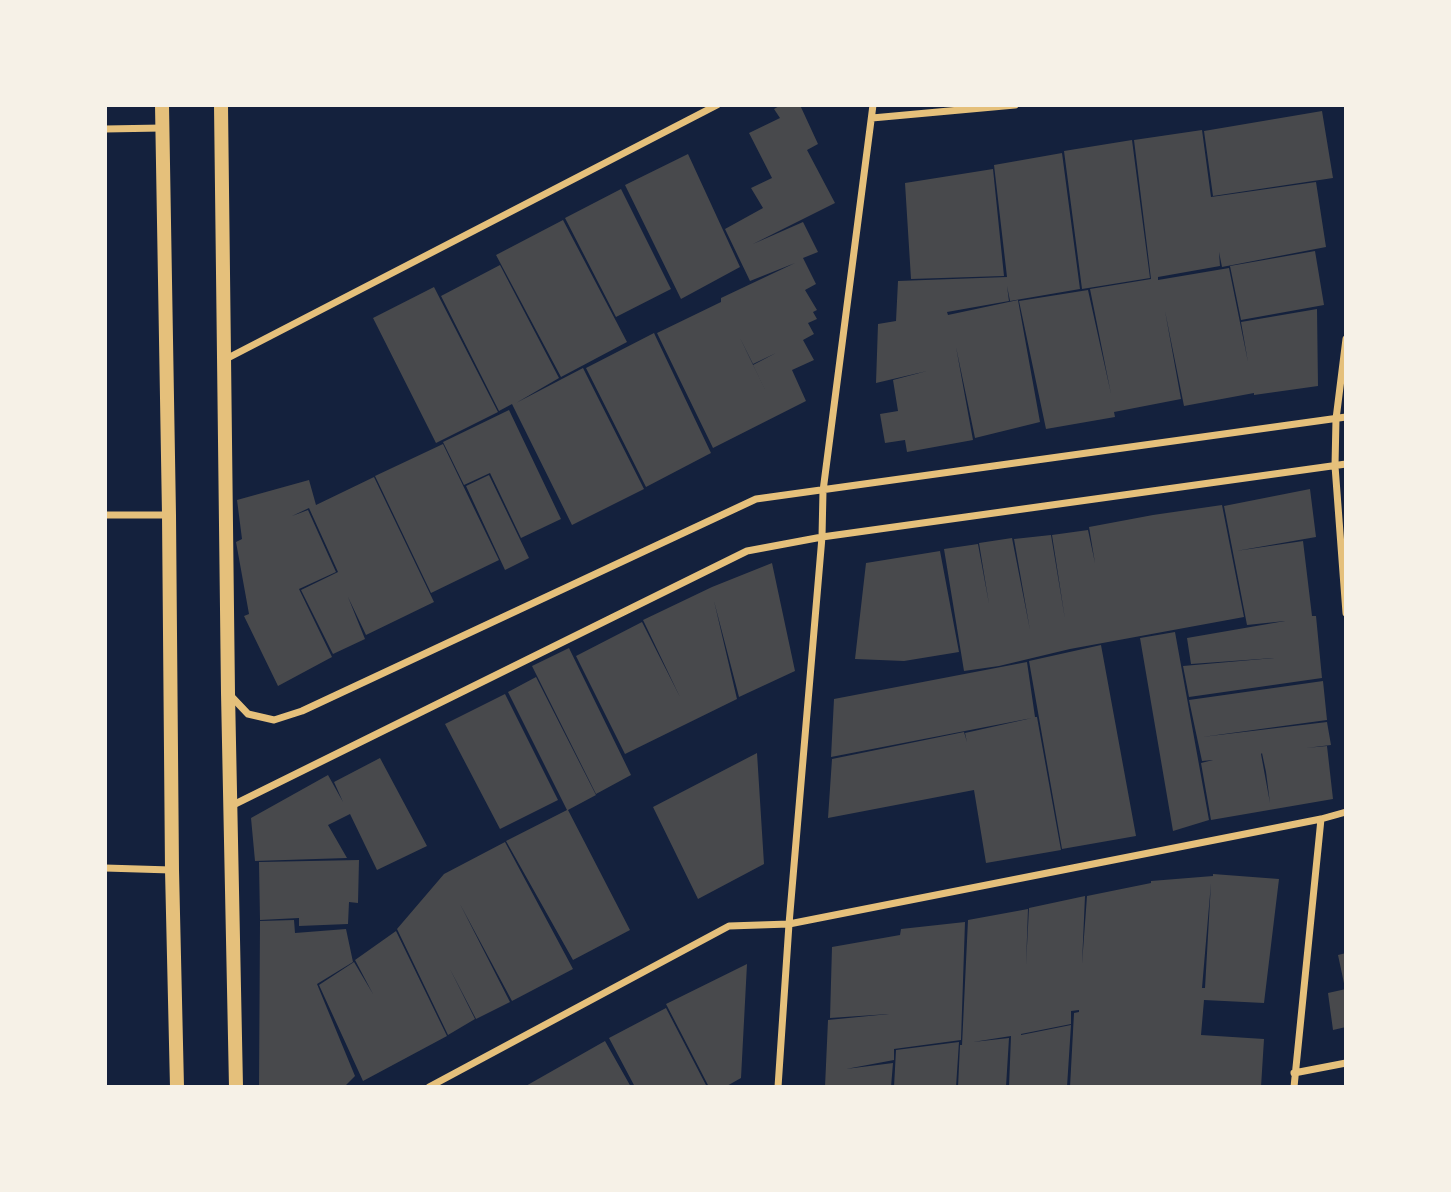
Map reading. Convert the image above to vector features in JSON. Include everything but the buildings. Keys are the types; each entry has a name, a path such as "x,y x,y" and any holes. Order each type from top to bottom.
{"main road":[{"path":"162,105 177,1087"},
{"path":"221,105 236,1087"}],"street":[{"path":"224,360 717,105"},
{"path":"778,1087 822,537 823,491 873,105"},
{"path":"872,118 1015,105"},
{"path":"105,129 163,128"},
{"path":"1346,339 1336,419 1335,466 1346,613"},
{"path":"228,693 248,714 274,720 302,711 756,499 1346,417"},
{"path":"230,807 747,551 822,537 1346,464"},
{"path":"105,515 169,515"},
{"path":"429,1087 729,926 789,924 1346,812"},
{"path":"1294,1087 1321,818"},
{"path":"105,868 172,870"},
{"path":"1294,1073 1346,1063"}]}
